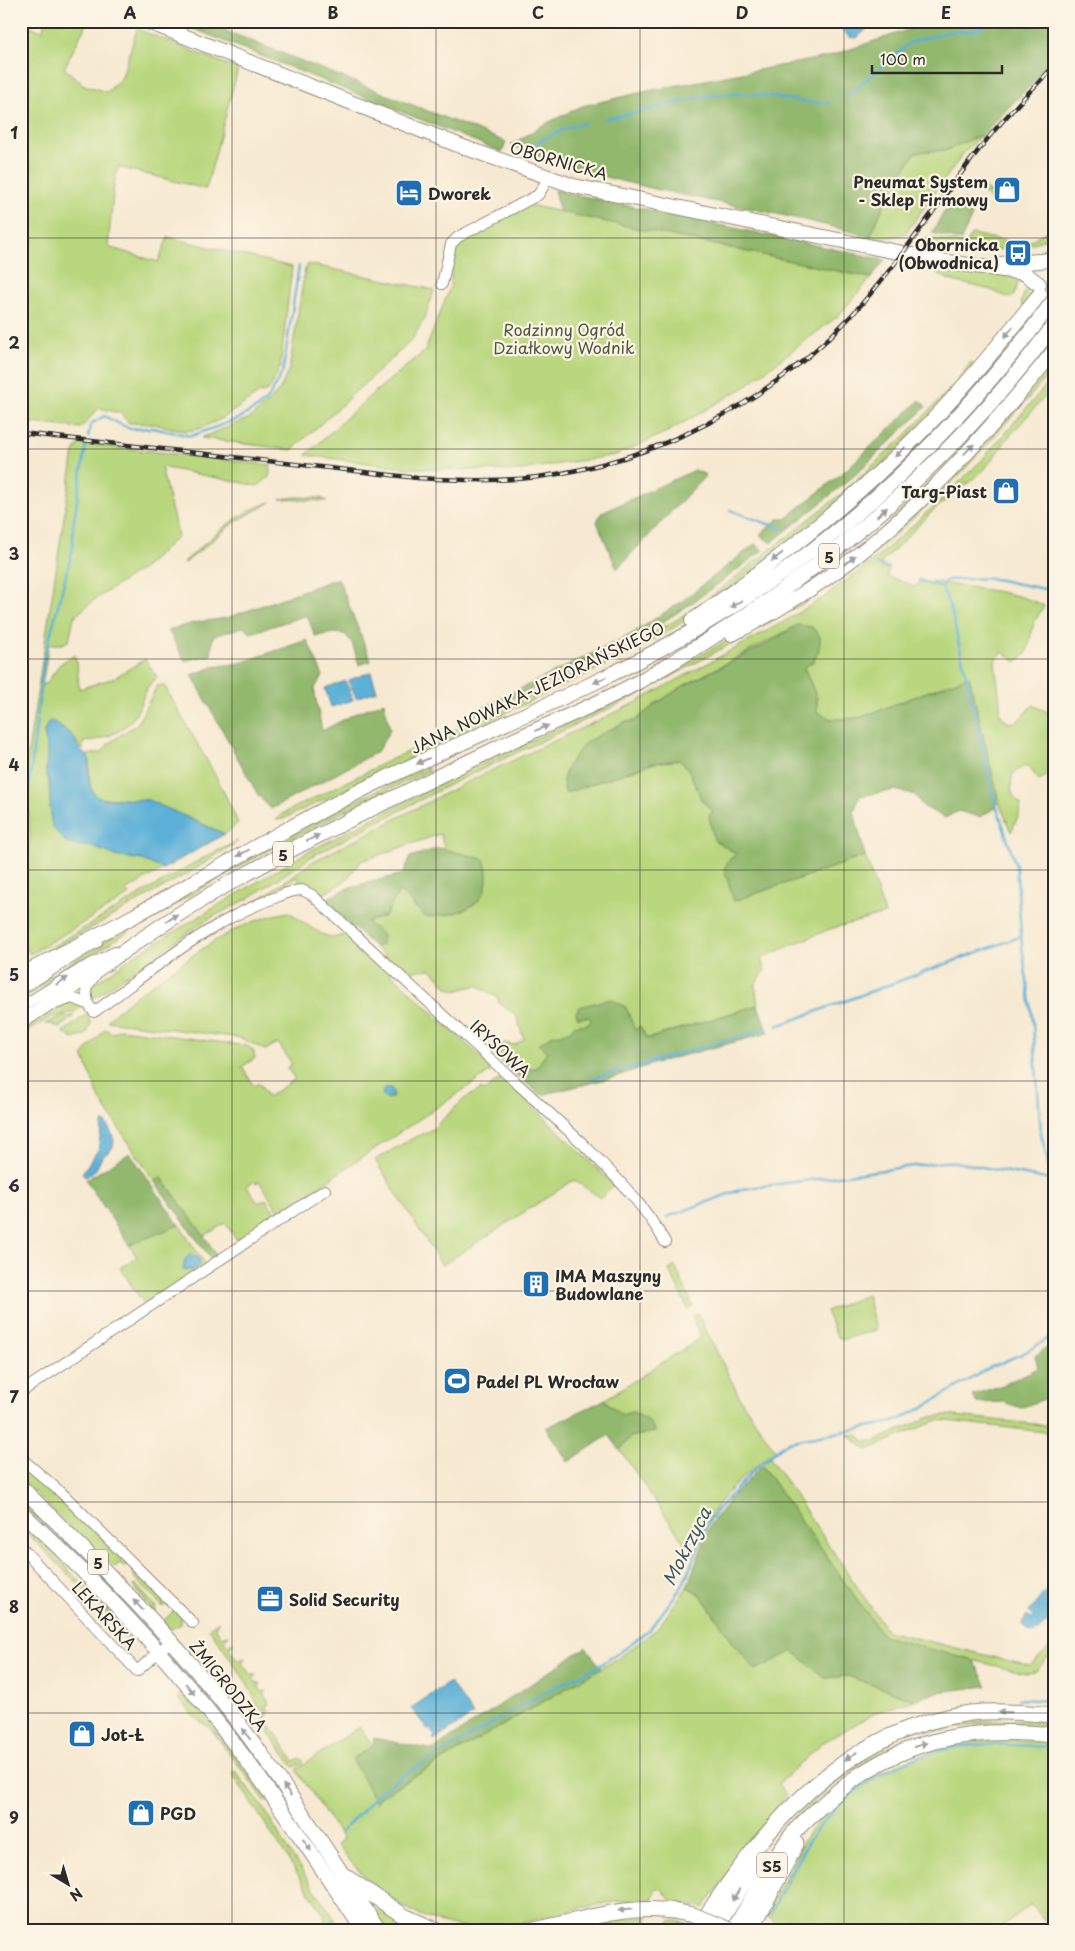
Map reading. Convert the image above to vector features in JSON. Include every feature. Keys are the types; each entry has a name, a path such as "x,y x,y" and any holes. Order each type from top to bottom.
{"highway":[{"path":"697,1930 741,1867 805,1794 833,1769 865,1748 894,1734 930,1721 977,1713 999,1712 1054,1715"},
{"path":"751,1930 801,1835 820,1807 864,1771 910,1748 975,1733 1022,1732 1054,1735"},
{"name":"S5","path":"734,1930 792,1836 820,1807"},
{"name":"S5","path":"715,1930 779,1823"},
{"name":"5","path":"344,1875 404,1916 436,1930"},
{"path":"534,1930 615,1911 644,1909 673,1911 692,1915 728,1930"}],"main road":[{"name":"OBORNICKA","path":"146,21 443,140 548,179 907,255 1024,273 1039,289"},
{"name":"OBORNICKA","path":"981,266 1053,259"},
{"path":"1053,259 1042,273 1039,289 1043,307 1054,319"},
{"path":"644,658 786,550 884,467 968,381 1039,289"},
{"name":"JANA NOWAKA-JEZIORAŃSKIEGO","path":"134,916 311,816 644,658 701,626 754,592 815,548 868,506 909,468 960,416 1030,332 1054,300"},
{"name":"5","path":"21,1022 195,902 302,844 413,788 563,719 642,680 770,600 864,528 904,493 972,425 1054,325"},
{"path":"642,680 686,659 793,601 846,563 915,504 962,457 1006,410 1054,351"},
{"name":"5","path":"21,975 134,916"},
{"name":"ŻMIGRODZKA","path":"21,1487 108,1573 202,1677 254,1745 344,1875 379,1930"},
{"name":"ŻMIGRODZKA","path":"21,1512 52,1541 158,1652 250,1765 362,1930"}],"street":[{"path":"442,284 451,244 458,237 538,194 548,179"},
{"name":"IRYSOWA","path":"88,1004 94,1012 189,943 224,921 262,903 302,890 312,895 582,1143 624,1186 653,1220 666,1242"},
{"name":"JANA NOWAKA-JEZIORAŃSKIEGO","path":"21,989 88,948 134,916"},
{"path":"21,1008 81,969 131,945"},
{"path":"42,1008 72,998 88,1004 86,988 100,968"},
{"path":"21,1392 325,1190"},
{"path":"21,1458 64,1495 193,1623"},
{"name":"LEKARSKA","path":"21,1547 137,1671 171,1641"}],"green space":[{"path":"46,21 88,21 64,68 84,85 107,92 122,77 137,29 238,69 206,189 118,167 114,184 108,247 158,262 168,237 292,267 280,368 268,391 260,393 223,418 199,429 186,431 154,424 129,423 120,413 99,408 81,428 21,422 21,23 42,31"},
{"path":"174,21 201,21 506,142 502,152"},
{"path":"934,21 1054,21 1054,61 983,134 947,150 916,152 889,193 870,237 825,225 599,175 554,162 511,145 541,126 582,106 652,90 827,57"},
{"path":"983,134 963,154 905,234 882,239 870,237 889,193 916,152 947,150"},
{"path":"981,185 1002,203 1000,207 982,192"},
{"path":"554,190 885,260 871,278 560,212"},
{"path":"964,200 972,216 961,240 932,233 944,212"},
{"name":"Rodzinny Ogród Działkowy Wodnik","path":"529,205 871,278 838,316 743,388 669,431 616,455 515,471 406,468 306,455 370,396 425,351 451,285 452,257 457,245 471,233"},
{"path":"1054,227 1054,235 1040,241 1006,249 952,251 919,248 923,237 966,244 972,234 1015,243 1029,241"},
{"path":"1054,243 1054,251 1038,255 1043,248"},
{"path":"918,262 1021,275 1014,296 1009,298 991,290 949,280"},
{"path":"308,264 434,290 425,318 411,341 292,450 201,438 250,418 270,401 280,389 289,370 305,269"},
{"path":"1054,267 1054,312 1047,301 1044,290 1046,278"},
{"path":"1029,280 1032,291 1023,309 1021,302"},
{"path":"1024,322 1026,324 1022,329 932,432 893,471 821,533 822,536 750,586 832,521"},
{"path":"1054,358 1054,366 1033,393 961,473 893,537 853,570 813,598 638,695 453,783 314,855 249,898 203,922 91,1000 90,987 92,985 137,954 304,854 447,780 628,695 781,611 836,575"},
{"path":"971,362 974,364 967,377 873,474 698,613 631,653 283,819 276,820 280,815 390,760 611,657 676,620 713,595 840,495 905,436 956,383"},
{"path":"1054,376 1054,387 1012,433 984,470 933,511 882,562 880,567 889,570 887,576 916,587 919,581 933,586 932,581 1018,596 1044,606 1034,622 1027,653 1016,662 1003,652 995,660 1000,714 1008,723 1017,722 1033,705 1051,714 1054,750 1052,773 1039,780 1027,765 1013,773 1011,783 1012,794 1021,804 1020,812 1011,832 999,802 969,676 859,718 831,719 817,713 817,698 804,667 814,661 811,627 798,625 685,685 657,703 635,721 625,722 586,742 568,766 563,780 565,793 654,763 679,760 688,768 702,801 713,811 724,846 737,854 734,901 865,856 885,914 830,929 761,958 765,971 755,985 758,1005 646,1039 640,1026 635,1030 602,1001 588,1005 588,1017 591,1020 588,1024 573,1026 571,1031 542,1048 547,1051 544,1060 537,1066 532,1069 515,1062 507,1067 499,1059 502,1045 504,1043 515,1045 524,1039 516,1015 499,1003 498,998 477,985 455,991 447,987 431,969 417,970 406,976 375,947 366,922 386,916 399,891 407,896 415,908 469,855 445,850 440,834 361,861 346,880 322,895 301,886 298,877 254,903 312,862 467,782 635,703 785,621 824,597 874,560 941,500 982,460"},
{"path":"920,400 926,407 854,476 771,543 760,535 778,519 785,519 846,470"},
{"path":"80,443 271,465 269,477 258,486 161,467 178,536 148,565 94,600 74,617 69,640 63,644 49,644 42,685 47,683 60,664 74,655 77,663 79,689 114,678 145,659 157,677 147,689 138,710 128,724 107,737 83,742 83,750 72,735 54,722 44,730 47,749 46,773 49,780 51,821 63,839 68,844 93,847 119,857 143,860 163,869 125,891 130,895 30,954 21,940 23,882 26,882 26,861 30,839 29,811 21,810 21,799 74,452"},
{"path":"695,470 706,475 617,569 597,522 601,513"},
{"path":"296,497 321,498 327,501 280,499"},
{"path":"271,502 232,524 184,562 235,519 246,512"},
{"path":"755,544 763,550 705,594 660,624 623,645 558,677 469,718 467,715 630,635 681,602"},
{"path":"338,578 371,661 359,665 352,643 345,634 335,633 315,636 307,615 251,633 243,627 213,636 211,655 185,661 168,630 198,622 227,618"},
{"path":"798,625 812,627 820,636 817,654 804,668 817,698 817,712 831,719 859,718 969,676 999,802 993,809 980,817 958,811 945,818 923,806 915,795 895,790 860,796 854,812 865,856 734,901 724,869 730,859 737,854 714,840 709,816 713,811 702,801 688,768 679,760 654,763 565,793 563,780 568,765 586,742 625,722 635,721 657,703 685,685 766,644"},
{"path":"307,640 323,676 314,689 322,731 356,713 384,702 390,730 377,752 271,809 258,795 192,675 213,667 240,663"},
{"path":"164,685 212,770 238,823 225,834 148,800 98,798 90,788 89,758 87,755 102,752 109,743 137,724 157,686"},
{"path":"427,767 429,771 354,806 239,867 137,926 21,1000 21,994 171,900 353,802"},
{"path":"238,841 197,868 21,968 21,965 201,859"},
{"path":"439,848 484,859 487,874 486,887 481,897 464,910 452,914 425,917 410,900 399,892 385,916 367,922 383,935 382,945 375,947 327,903 328,898 350,887 403,874 410,857"},
{"path":"289,912 317,932 325,935 340,937 347,933 488,1064 490,1072 280,1212 259,1181 256,1183 254,1181 247,1186 258,1203 266,1199 276,1214 237,1240 225,1223 204,1236 162,1178 155,1182 100,1100 83,1055 105,1029 113,1033 121,1029 247,1046 253,1050 255,1058 242,1067 254,1086 259,1083 268,1097 295,1079 287,1068 292,1064 278,1043 265,1050 241,1038 107,1021 133,998 221,937 253,922"},
{"path":"611,999 626,1007 635,1030 640,1026 647,1039 758,1005 768,1033 659,1062 611,1078 541,1095 507,1067 515,1062 531,1069 537,1068 547,1051 538,1044 551,1036 571,1031 573,1026 588,1024 591,1020 588,1017 578,1018 576,1013 579,1007"},
{"path":"69,1001 83,1006 74,1012 51,1017 21,1036 21,1033"},
{"path":"87,1014 91,1024 86,1035 73,1039 63,1032"},
{"path":"74,1016 59,1028 51,1024 45,1024 59,1017"},
{"path":"503,1077 614,1185 601,1198 574,1180 442,1265 375,1160 433,1129 464,1099 482,1089 484,1091"},
{"path":"130,1153 179,1225 129,1245 86,1180"},
{"path":"161,1177 209,1243 216,1255 211,1259 155,1182"},
{"path":"179,1225 204,1262 204,1268 146,1307 120,1268 137,1257 129,1245"},
{"path":"675,1266 693,1306 688,1309 669,1270"},
{"path":"867,1295 876,1330 844,1339 837,1337 826,1311"},
{"path":"698,1314 741,1400 775,1450 732,1488 714,1510 702,1535 697,1535 687,1547 620,1450 630,1437 655,1431 648,1421 633,1412 622,1415 604,1400 701,1338 692,1317"},
{"path":"1054,1343 1054,1395 1021,1408 1004,1402 977,1403 972,1395 1003,1385 1038,1368 1035,1356"},
{"path":"604,1400 622,1415 633,1412 649,1421 655,1432 630,1437 620,1450 609,1435 568,1462 546,1428"},
{"path":"945,1415 1054,1426 1054,1433 938,1420 867,1450 848,1435 857,1434 865,1441 874,1441 930,1417"},
{"path":"770,1458 887,1631 1030,1666 1054,1643 1054,1651 1035,1672 1025,1673 890,1640 883,1636 762,1466"},
{"path":"21,1464 40,1479 128,1563 124,1567 120,1563 115,1567 102,1558 21,1479"},
{"path":"762,1466 883,1636 974,1661 987,1686 938,1692 915,1700 848,1676 825,1678 793,1651 756,1670 734,1644 700,1594 687,1587 710,1525 735,1493"},
{"path":"21,1494 146,1620 143,1621 84,1559 21,1505"},
{"path":"21,1519 130,1634 126,1637 102,1608 21,1527"},
{"path":"132,1567 168,1603 165,1606 162,1606 135,1578"},
{"path":"136,1585 156,1607 154,1613 134,1586"},
{"path":"687,1587 700,1594 734,1644 793,1651 825,1678 848,1676 915,1700 877,1712 822,1743 778,1784 787,1795 735,1860 737,1863 703,1908 671,1901 662,1889 656,1888 652,1900 599,1904 514,1925 487,1928 461,1927 437,1921 414,1912 392,1899 372,1883 337,1845 343,1839 297,1771 298,1768 360,1727 373,1746 376,1803 379,1797 620,1657 657,1629"},
{"path":"175,1610 181,1617 181,1624 171,1629 162,1622"},
{"path":"219,1621 215,1627 221,1637 229,1635 224,1640 227,1645 234,1642 229,1649 238,1661 245,1658 242,1663 251,1675 256,1675 253,1679 257,1684 261,1683 259,1687 262,1692 267,1691 264,1695 270,1704 266,1707 270,1712 259,1708 247,1683 209,1628"},
{"path":"586,1647 601,1668 379,1797 376,1803 352,1759 373,1746 374,1738 433,1750"},
{"path":"174,1660 265,1770 373,1930 369,1930"},
{"path":"181,1693 205,1716 269,1800 266,1802 211,1729 193,1716 177,1697"},
{"path":"262,1712 269,1714 265,1717 294,1761 300,1758 304,1762 294,1767 270,1735"},
{"path":"1000,1720 1054,1722 1054,1728 1007,1724 976,1725 928,1735 905,1743 882,1753 841,1779 817,1800 783,1838 781,1835 802,1810 825,1788 850,1768 877,1752 906,1739 936,1729 967,1723"},
{"path":"1019,1740 1054,1743 1054,1925 1045,1925 1046,1922 1031,1904 1000,1928 1001,1930 776,1930 779,1925 765,1914 807,1835 824,1814 854,1787 896,1765 968,1741"},
{"path":"235,1771 263,1807 292,1856 342,1930 323,1930 325,1916 232,1773"},
{"path":"379,1910 413,1930 385,1930 374,1913"},
{"path":"647,1917 647,1930 574,1930 617,1920"},
{"path":"672,1920 693,1925 690,1930 660,1930"}],"water":[{"path":"835,21 875,21 857,38 849,37"},
{"path":"371,672 377,691 356,698 349,680"},
{"path":"346,681 353,700 331,707 325,688"},
{"path":"52,721 72,735 79,748 89,758 89,783 95,796 104,799 148,800 225,834 163,869 140,859 119,857 93,847 68,844 53,828 51,821 49,780 46,773 47,749 44,733 48,722"},
{"path":"388,1087 394,1093 388,1099 382,1093"},
{"path":"104,1121 113,1136 113,1147 102,1158 94,1172 85,1176 82,1173 98,1150"},
{"path":"190,1255 198,1256 201,1265 193,1271 183,1269 185,1259"},
{"path":"1054,1580 1054,1616 1038,1631 1030,1633 1022,1623 1027,1615 1032,1619 1034,1617 1029,1612"},
{"path":"450,1682 473,1715 434,1740 435,1736 431,1729 428,1730 411,1708"}],"waterway":[{"path":"847,96 911,42 948,32 972,31 993,21"},
{"path":"1021,21 1033,27"},
{"path":"604,119 691,99 726,94 755,94 829,103"},
{"path":"532,145 566,128 585,123"},
{"path":"88,437 91,424 104,416 130,429 152,428 191,436 238,419 260,406 268,399 283,371 299,266"},
{"path":"21,855 44,659 73,548 73,526 86,445"},
{"path":"730,510 782,529"},
{"path":"876,564 889,568"},
{"path":"942,587 947,580 990,578 1054,591"},
{"path":"919,580 942,587 952,613 993,795 1016,866 1022,946 1033,1023 1041,1133 1054,1189"},
{"path":"777,1026 1022,936"},
{"path":"591,1079 767,1029"},
{"path":"667,1217 742,1189 943,1162 956,1162 1051,1180"},
{"name":"Mokrzyca","path":"340,1833 379,1793 402,1776 549,1690 597,1667 650,1629 683,1585 708,1523 717,1510 749,1475 788,1442 894,1422 920,1409 989,1368 1024,1353 1054,1335"},
{"path":"1019,1699 1054,1701"},
{"path":"770,1915 813,1835 840,1804 874,1778 912,1759 952,1748 990,1745 1054,1748"},
{"name":"Mokrzyca","path":"331,1930 333,1920"}],"railway":[{"path":"21,433 417,478 523,479 582,469 625,457 667,442 708,423 747,401 784,376 819,347 869,296 989,136 1054,66"}],"place":[{"name":"Pneumat System - Sklep Firmowy","path":"1007,190"},
{"name":"Dworek","path":"409,193"},
{"name":"Obornicka (Obwodnica)","path":"1018,253"},
{"name":"Targ-Piast","path":"1006,491"},
{"name":"IMA Maszyny Budowlane","path":"536,1284"},
{"name":"Padel PL Wrocław","path":"457,1381"},
{"name":"Solid Security","path":"270,1599"},
{"name":"Jot-Ł","path":"82,1734"},
{"name":"PGD","path":"141,1813"}]}
